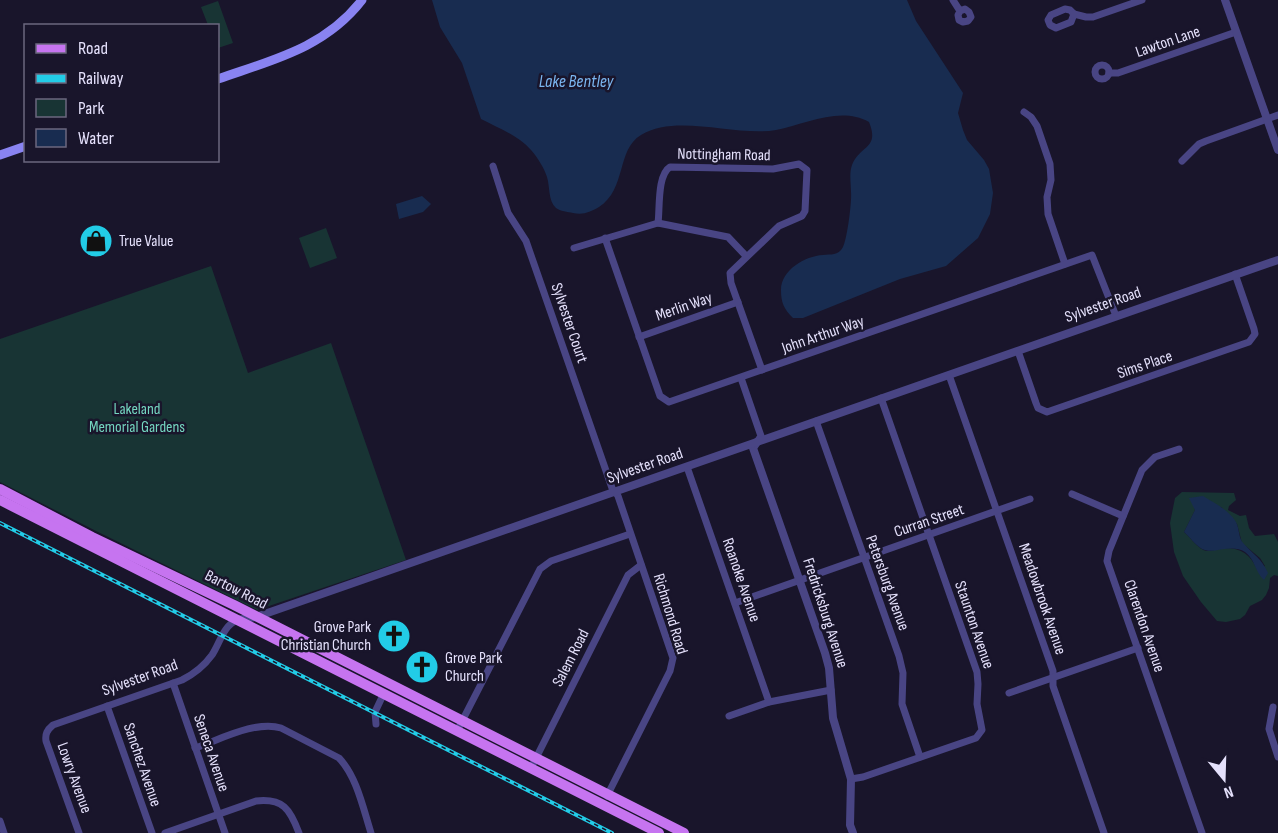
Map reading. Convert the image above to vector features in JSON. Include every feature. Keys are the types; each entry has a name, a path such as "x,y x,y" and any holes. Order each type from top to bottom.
{"main road":[{"path":"219,79 290,54 317,41 345,19 362,0"},
{"path":"0,155 24,147"},
{"name":"Bartow Road","path":"0,489 92,537 256,616 386,689"},
{"name":"Bartow Road","path":"0,500 237,620 386,689 605,799 684,833"},
{"name":"Bartow Road","path":"605,799 659,833"}],"street":[{"path":"953,0 960,11"},
{"path":"1074,14 1093,17 1142,0"},
{"path":"1225,0 1278,150"},
{"name":"Lawton Lane","path":"1109,73 1118,73 1236,32"},
{"path":"1024,112 1037,126 1050,164 1051,180 1046,205 1065,264"},
{"path":"1182,161 1199,144 1278,115"},
{"name":"Nottingham Road","path":"658,224 662,177 665,170 670,167 773,169 794,164 803,166 807,170 805,211 802,216 778,226 746,256 729,277 762,370"},
{"name":"Sylvester Court","path":"494,166 508,213 526,241 615,492"},
{"path":"574,248 658,224 728,237 746,256"},
{"name":"John Arthur Way","path":"605,238 660,396 669,402 1092,255 1116,316"},
{"name":"Sylvester Road","path":"47,732 53,725 182,680 199,670 212,655 227,627 237,620 256,616 615,492 1278,260"},
{"name":"Sims Place","path":"1018,351 1038,408 1047,412 1217,354 1249,342 1255,334 1235,274"},
{"name":"Merlin Way","path":"639,337 738,302"},
{"name":"Meadowbrook Avenue","path":"949,375 1053,671 1053,686 1104,833"},
{"path":"741,378 761,436 757,442"},
{"name":"Staunton Avenue","path":"851,779 863,777 976,738 980,735 982,725 977,704 977,672 881,398"},
{"name":"Petersburg Avenue","path":"816,421 901,664 902,704 920,757"},
{"name":"Fredricksburg Avenue","path":"757,442 753,448 829,668 833,718 851,779 850,825 853,833"},
{"name":"Clarendon Avenue","path":"1179,449 1155,457 1142,470 1107,561 1202,833"},
{"name":"Roanoke Avenue","path":"687,467 769,702"},
{"name":"Richmond Road","path":"605,799 672,664 670,648 615,492"},
{"path":"1072,494 1123,516"},
{"name":"Curran Street","path":"735,603 1030,499"},
{"path":"460,726 540,569 551,561 630,534"},
{"name":"Salem Road","path":"533,763 628,575 641,565"},
{"path":"1009,693 1137,648"},
{"name":"Seneca Avenue","path":"173,683 225,833"},
{"path":"376,724 375,712 386,689"},
{"path":"729,716 769,702 831,690"},
{"name":"Sanchez Avenue","path":"107,706 152,833"},
{"path":"1273,707 1269,729 1278,757"},
{"path":"195,748 255,727 281,728 339,758 344,763 351,775 371,833"},
{"name":"Lowry Avenue","path":"47,732 46,741 79,833"},
{"path":"165,833 256,801 268,800 278,802 288,809 299,833"},
{"path":"0,821 4,833"}],"green space":[{"path":"218,1 233,43 219,48 219,24 208,24 201,7"},
{"path":"326,228 337,258 310,268 299,238"},
{"name":"Lakeland Memorial Gardens","path":"211,266 248,373 331,343 406,560 257,610 0,482 0,339"},
{"path":"1182,492 1234,493 1236,500 1228,510 1240,516 1246,515 1249,528 1255,536 1274,534 1278,542 1278,576 1274,575 1270,578 1266,595 1262,600 1250,606 1240,619 1217,621 1183,576 1174,552 1170,523 1175,498","holes":["1194,505 1221,507 1237,524 1242,543 1260,558 1265,566 1257,569 1247,555 1234,549 1204,550 1184,532 1195,510"]}],"water":[{"name":"Lake Bentley","path":"432,0 907,0 916,21 963,93 958,113 967,140 989,169 993,193 990,214 978,238 946,266 900,279 803,318 793,318 782,302 782,283 795,265 816,256 837,253 843,247 850,212 851,168 855,159 871,142 872,131 869,122 858,118 835,116 776,130 743,131 689,126 655,129 641,135 633,142 614,190 599,207 587,213 562,211 553,205 546,174 531,150 514,136 481,119 462,63 440,27"},
{"path":"422,196 431,204 423,212 399,219 396,204"},
{"path":"1203,496 1233,518 1242,542 1266,568 1268,573 1264,580 1245,552 1234,549 1211,551 1202,549 1184,532 1195,510 1189,498"}],"railway":[{"path":"0,523 612,833"}],"place":[{"name":"True Value","path":"96,241"},
{"name":"Grove Park Christian Church","path":"394,636"},
{"name":"Grove Park Church","path":"422,667"}]}
